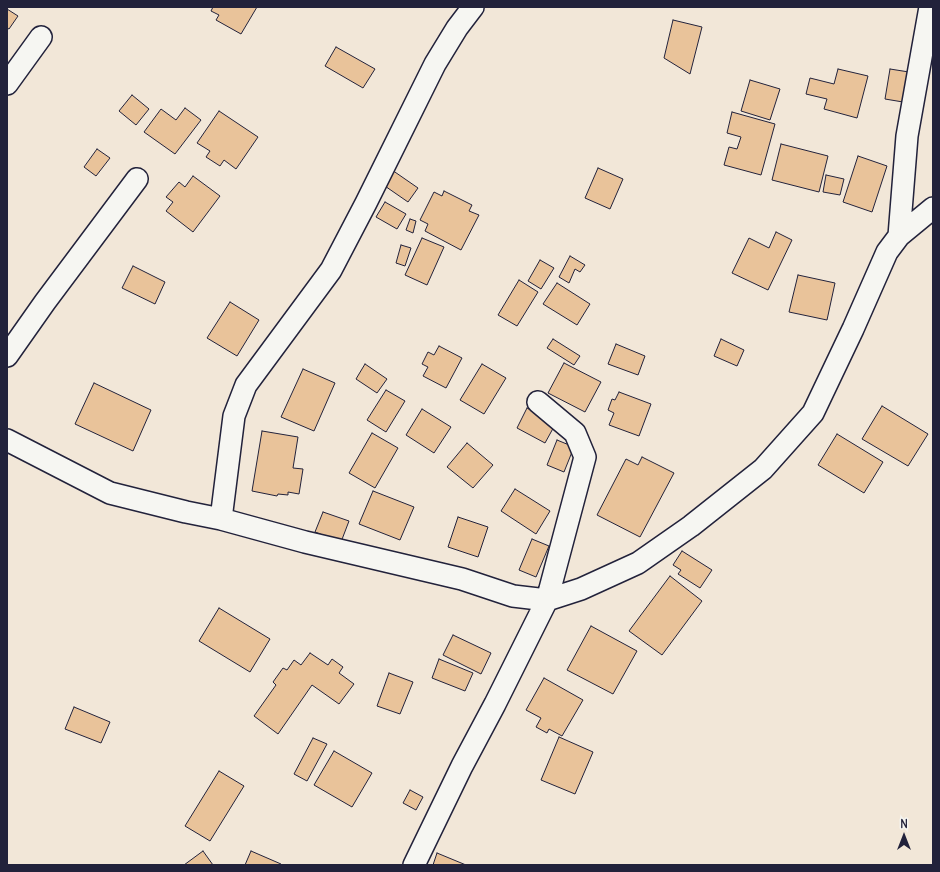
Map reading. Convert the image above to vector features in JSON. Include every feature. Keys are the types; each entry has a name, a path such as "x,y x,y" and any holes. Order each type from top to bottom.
{"street":[{"path":"221,519 234,416 246,385 331,270 435,64 457,28 473,7"},
{"path":"899,236 908,136 930,7"},
{"path":"7,84 42,37"},
{"path":"7,356 45,302 137,180"},
{"path":"7,440 110,493 221,519 305,542 462,579 513,596 547,600 581,589 638,564 691,526 763,469 813,413 853,329 887,252 899,236 933,208"},
{"path":"414,865 462,766 547,600 585,457 576,433 538,402"}],"building":[{"path":"213,7 257,7 241,34 216,20 219,15 211,11"},
{"path":"7,9 18,16 9,29 7,28"},
{"path":"673,20 702,27 690,74 664,58"},
{"path":"336,47 375,69 363,88 325,66"},
{"path":"838,69 868,76 857,118 824,109 827,99 806,94 810,78 834,84"},
{"path":"890,69 909,72 903,102 885,99"},
{"path":"750,80 780,89 770,120 741,111"},
{"path":"132,95 149,109 136,125 119,111"},
{"path":"185,108 201,120 175,154 144,132 161,109 176,120"},
{"path":"219,111 258,137 236,169 224,160 220,166 206,157 210,151 197,143"},
{"path":"732,112 775,124 761,175 724,165 729,147 737,149 741,137 727,133"},
{"path":"781,144 828,156 819,192 772,180"},
{"path":"97,149 110,158 96,176 84,167"},
{"path":"858,156 887,166 872,212 843,202"},
{"path":"598,168 623,179 610,209 585,198"},
{"path":"392,170 418,188 408,202 382,184"},
{"path":"826,175 844,179 840,195 823,192"},
{"path":"193,176 220,196 193,232 166,211 173,202 166,197 179,182 185,187"},
{"path":"444,191 472,205 469,211 479,215 461,250 425,231 428,224 420,220 434,192 442,196"},
{"path":"385,202 406,214 397,229 376,217"},
{"path":"410,219 416,221 413,233 406,230"},
{"path":"776,232 792,240 768,290 732,273 749,238 769,248"},
{"path":"422,238 444,247 427,285 405,275"},
{"path":"401,245 411,248 405,266 396,263"},
{"path":"570,256 585,265 580,272 575,269 569,283 559,277"},
{"path":"540,260 554,268 541,289 528,281"},
{"path":"133,266 165,282 155,304 122,288"},
{"path":"798,275 835,283 827,320 789,312"},
{"path":"519,280 538,292 517,326 498,315"},
{"path":"557,283 590,304 577,325 543,304"},
{"path":"230,302 259,320 237,356 207,338"},
{"path":"553,339 580,356 574,365 547,348"},
{"path":"721,339 744,350 737,366 714,356"},
{"path":"616,344 645,356 638,375 608,364"},
{"path":"439,346 462,358 446,388 423,376 428,367 422,364 428,352 434,355"},
{"path":"564,363 601,382 585,412 548,393"},
{"path":"365,364 387,379 377,393 356,379"},
{"path":"482,364 506,378 484,414 460,400"},
{"path":"303,369 335,383 314,431 281,417"},
{"path":"94,383 151,410 133,451 75,424"},
{"path":"386,390 405,401 386,432 367,420"},
{"path":"619,392 651,404 639,436 609,425 614,413 608,410 612,399 615,400"},
{"path":"882,406 928,434 908,466 862,439"},
{"path":"527,408 556,423 545,443 517,428"},
{"path":"422,409 451,427 434,453 406,435"},
{"path":"262,431 298,437 293,468 303,469 299,494 288,492 288,495 278,494 277,496 252,491"},
{"path":"372,433 398,448 375,488 349,473"},
{"path":"837,434 883,462 864,493 818,465"},
{"path":"557,440 574,447 564,472 547,465"},
{"path":"467,443 493,465 473,488 447,467"},
{"path":"642,457 674,473 640,537 597,515 626,459 638,465"},
{"path":"515,489 550,511 536,534 501,511"},
{"path":"373,491 414,507 400,540 359,524"},
{"path":"323,512 349,521 341,542 315,532"},
{"path":"458,517 488,527 478,557 448,547"},
{"path":"532,539 549,546 536,577 519,570"},
{"path":"682,551 712,570 700,588 678,574 681,570 673,565"},
{"path":"670,576 702,601 662,655 629,631"},
{"path":"219,608 270,639 250,672 199,641"},
{"path":"591,626 637,651 613,694 567,670"},
{"path":"453,635 491,653 481,674 443,655"},
{"path":"310,653 328,665 332,659 343,667 339,673 354,684 339,704 312,685 278,734 254,716 276,685 273,682 283,668 287,670 294,660 301,665"},
{"path":"439,659 473,673 465,691 432,678"},
{"path":"389,673 413,682 400,714 377,706"},
{"path":"544,678 583,700 562,736 549,729 547,733 536,727 541,718 526,710"},
{"path":"74,707 110,722 101,743 65,729"},
{"path":"559,737 593,752 575,794 541,780"},
{"path":"313,738 327,744 307,781 294,774"},
{"path":"334,751 372,773 352,807 314,785"},
{"path":"219,771 244,786 210,841 185,826"},
{"path":"410,790 423,797 416,810 403,803"},
{"path":"203,851 213,865 184,865"},
{"path":"251,851 281,864 281,865 245,865"},
{"path":"437,853 466,865 433,865"}]}
